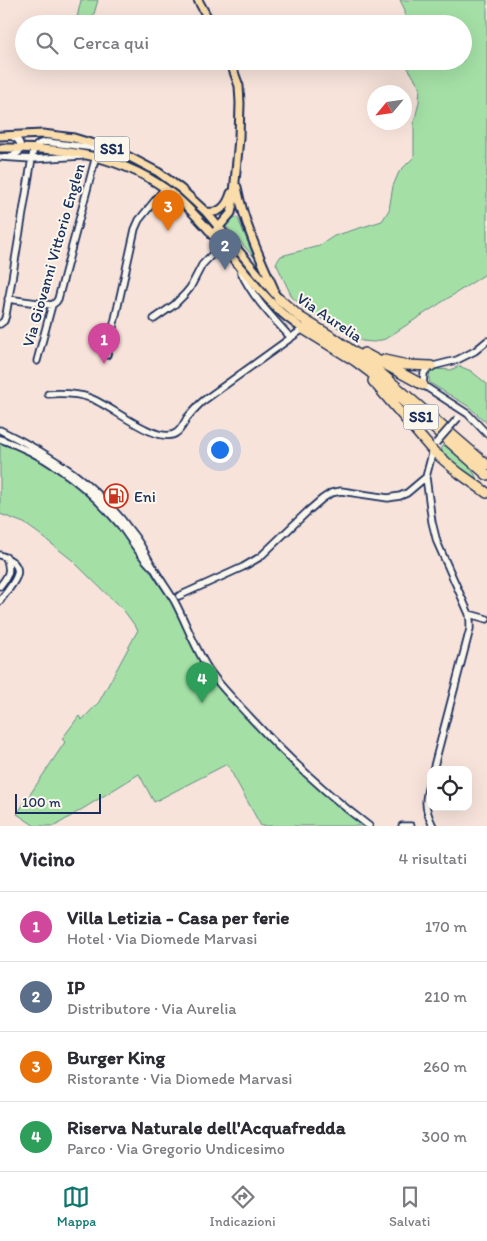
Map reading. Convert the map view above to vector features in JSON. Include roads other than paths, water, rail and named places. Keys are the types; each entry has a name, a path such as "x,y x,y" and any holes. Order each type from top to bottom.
{"highway":[{"name":"Via Aurelia","path":"279,299 300,318 334,338 368,362 487,465"},
{"name":"Via Aurelia","path":"303,329 371,373 487,474"},
{"path":"334,338 423,385"},
{"path":"369,356 397,363 430,366"},
{"path":"355,361 435,447 471,482 487,493"}],"main road":[{"path":"198,0 206,15"},
{"path":"212,235 231,213 233,204 239,138 240,97 233,70"},
{"name":"Via Aurelia","path":"0,136 38,134 57,135 82,140 136,159 164,175 206,212 279,299"},
{"name":"Via Aurelia","path":"0,148 48,149 93,156 129,167 165,188 188,208 281,312 303,329"},
{"path":"206,212 220,211 225,207 229,201 236,178"},
{"path":"236,178 241,205 251,236 279,299"},
{"path":"231,213 235,212 239,216 251,236"}],"street":[{"path":"9,136 18,140 21,148 20,152 10,157"},
{"path":"0,324 6,317 34,148 39,143 46,142 111,149"},
{"name":"Via Aurelia","path":"0,157 32,159 93,156"},
{"name":"Via Giovanni Vittorio Englen","path":"36,361 52,305 58,299 93,156"},
{"path":"108,355 135,229 139,220 165,188"},
{"path":"154,319 174,305 185,294 202,265 221,245"},
{"name":"Via Aurelia","path":"238,265 248,286 257,299 290,338"},
{"path":"8,299 52,305"},
{"path":"48,394 69,393 88,397 101,402 150,432 160,435 171,435 178,431 203,401 303,329"},
{"path":"487,341 457,360 446,364 430,366 425,371 423,385 465,412 487,434"},
{"path":"434,766 470,629 470,621 437,542 432,522 426,477 435,447 465,412"},
{"path":"0,430 49,456 74,473 110,506 145,551 153,568 175,602 204,662 218,681 280,750 324,790 369,826"},
{"path":"0,439 46,460 84,488 112,516 153,568"},
{"path":"179,596 243,567 260,557 308,511 331,493 341,491 392,498 407,493 426,477"},
{"path":"0,586 9,571 3,556"},
{"path":"0,601 18,572 16,564 3,556"},
{"path":"468,614 487,619"},
{"path":"427,794 425,802 428,816 433,826"},
{"path":"402,826 411,826"}],"place":[{"name":"Burger King","path":"168,231"},
{"name":"IP","path":"225,270"},
{"name":"Villa Letizia - Casa per ferie","path":"104,364"},
{"name":"Eni","path":"116,496"},
{"name":"Riserva Naturale dell'Acquafredda","path":"202,703"}]}
